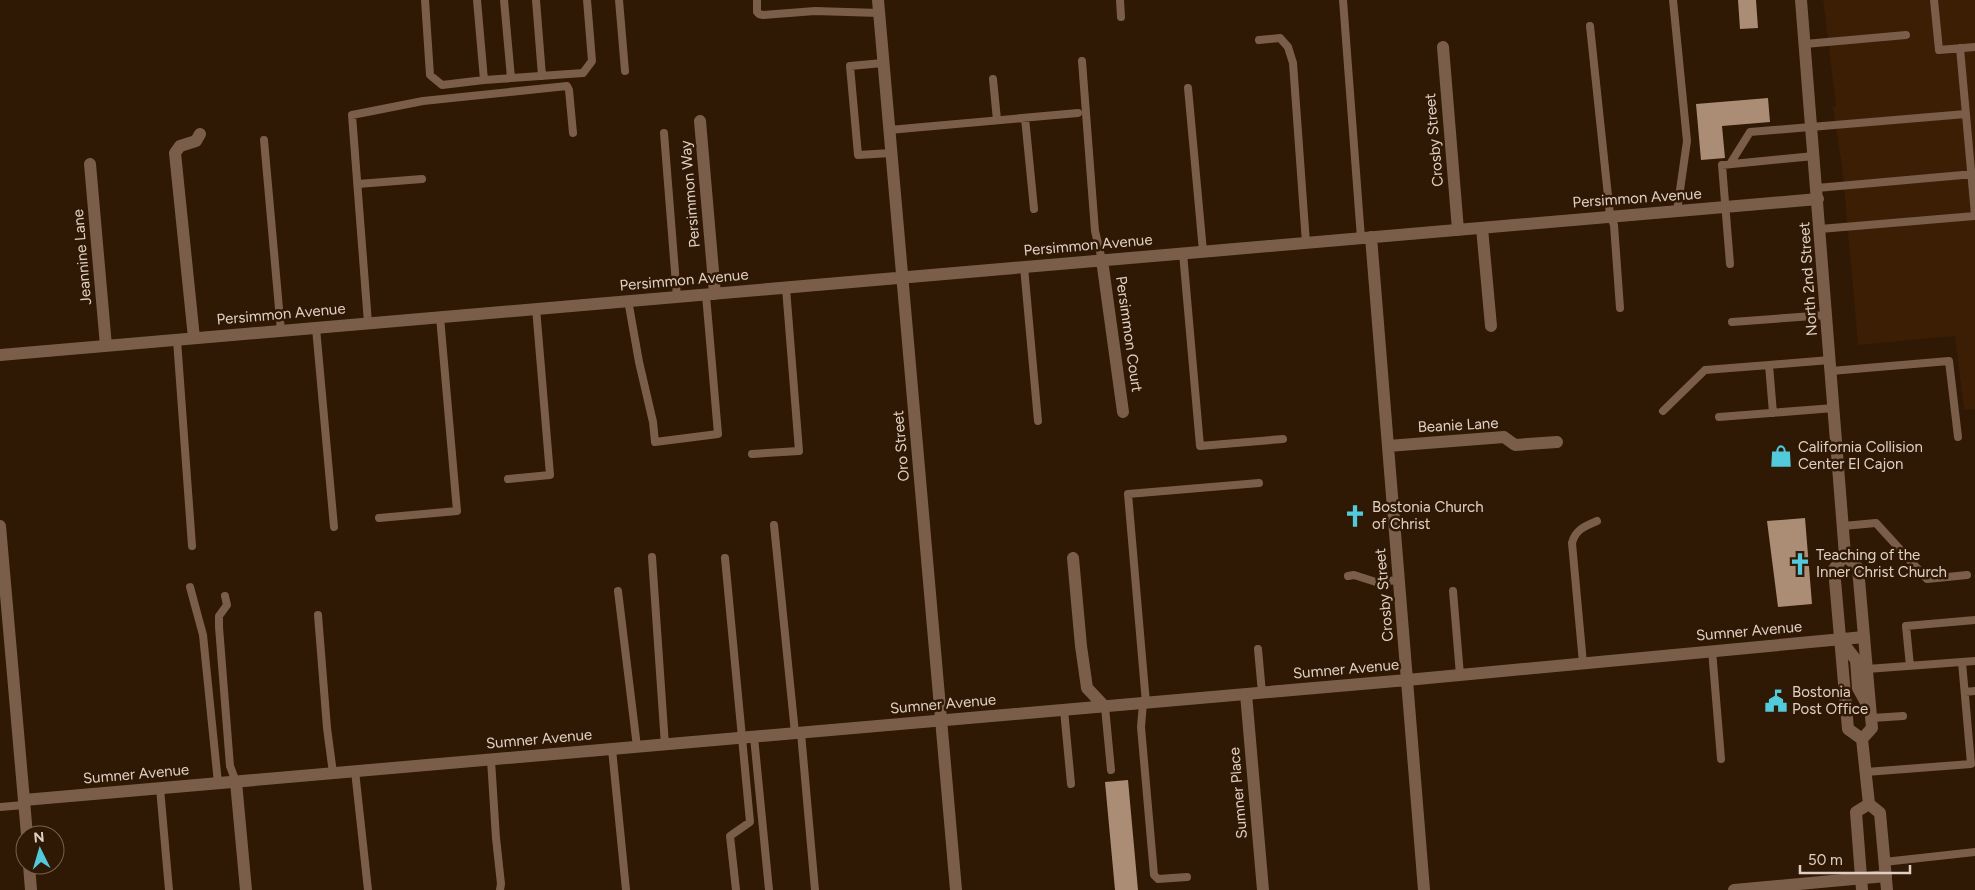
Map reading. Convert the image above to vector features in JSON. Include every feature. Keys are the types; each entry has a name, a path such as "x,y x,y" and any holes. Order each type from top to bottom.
{"street":[{"name":"Oro Street","path":"878,0 956,890"},
{"name":"North 2nd Street","path":"1801,0 1818,193 1845,555 1834,570 1848,729 1862,739"},
{"name":"Crosby Street","path":"1443,47 1458,230"},
{"name":"Persimmon Way","path":"700,121 710,294"},
{"path":"194,338 175,153 180,146 196,141 200,134"},
{"name":"Jeannine Lane","path":"90,164 106,346"},
{"name":"Persimmon Avenue","path":"0,354 1725,207 1818,193"},
{"path":"1482,228 1491,326"},
{"name":"Crosby Street","path":"1366,238 1388,446 1424,890"},
{"name":"Persimmon Court","path":"1102,260 1123,412"},
{"name":"Beanie Lane","path":"1388,446 1504,437 1515,445 1557,442"},
{"path":"0,526 26,825"},
{"path":"1845,555 1858,568 1872,728 1862,739 1870,804 1880,812 1887,890"},
{"path":"1073,558 1087,688 1105,706"},
{"name":"Sumner Avenue","path":"24,803 160,788 1262,693 1864,637"},
{"path":"1840,639 1856,660 1858,688 1871,715"},
{"name":"Sumner Place","path":"1246,694 1263,890"},
{"path":"236,782 246,890"},
{"path":"1870,804 1856,812 1862,884 1870,890"},
{"path":"30,875 32,890"},
{"path":"1734,890 1862,884 1886,876"}],"lane":[{"path":"425,0 430,75 442,85 583,73 592,61 587,0"},
{"path":"477,0 484,80"},
{"path":"504,0 511,78"},
{"path":"536,0 542,76"},
{"path":"619,0 626,71"},
{"path":"757,0 757,12 763,15 815,11 879,13"},
{"path":"1120,0 1121,17"},
{"path":"1343,0 1366,238"},
{"path":"1673,0 1687,141 1676,211"},
{"path":"1934,0 1939,50 1975,47"},
{"path":"1590,26 1610,216 1614,226 1620,308"},
{"path":"1805,44 1906,35"},
{"path":"1259,40 1280,38 1288,47 1293,63 1306,243"},
{"path":"1820,229 1975,215 1973,174 1960,48"},
{"path":"1082,61 1095,231 1102,260"},
{"path":"883,63 850,66 858,156 891,153"},
{"path":"992,79 997,120"},
{"path":"368,323 352,115 423,101 567,86 573,133"},
{"path":"1188,88 1203,251"},
{"path":"889,130 1078,113"},
{"path":"1730,164 1750,132 1966,114"},
{"path":"1024,118 1034,208"},
{"path":"664,133 677,297"},
{"path":"264,140 281,331"},
{"path":"1730,264 1722,165 1814,156"},
{"path":"1818,193 1973,174"},
{"path":"358,184 422,179"},
{"path":"1183,253 1200,446 1283,439"},
{"path":"1024,267 1038,421"},
{"path":"752,454 799,451 786,288"},
{"path":"628,300 639,362 653,422 655,442 718,434 710,294"},
{"path":"508,479 550,475 536,308"},
{"path":"1732,322 1827,315"},
{"path":"379,518 457,512 440,317"},
{"path":"316,328 334,527"},
{"path":"177,340 192,546"},
{"path":"1663,411 1705,370 1769,365 1831,366 1949,361 1958,437"},
{"path":"1769,365 1773,413"},
{"path":"1719,417 1834,408"},
{"path":"1187,877 1158,879 1154,875 1141,727 1145,703 1128,494 1259,483"},
{"path":"1583,663 1572,543 1574,535 1582,528 1597,521"},
{"path":"1843,526 1876,523 1927,579 1967,575"},
{"path":"774,525 815,890"},
{"path":"652,558 665,745"},
{"path":"725,558 769,890"},
{"path":"1348,576 1354,575 1376,582 1399,580"},
{"path":"190,586 203,635 218,783"},
{"path":"618,591 637,747"},
{"path":"1453,591 1460,674"},
{"path":"225,596 227,605 219,616 218,627 230,766 236,782"},
{"path":"318,615 327,728 333,773"},
{"path":"1910,666 1906,626 1975,620"},
{"path":"1258,649 1262,693"},
{"path":"1712,650 1721,760"},
{"path":"1867,669 1975,660"},
{"path":"1866,772 1971,764 1962,662"},
{"path":"1965,692 1975,692"},
{"path":"1105,706 1111,770"},
{"path":"1064,710 1071,784"},
{"path":"1871,715 1903,716"},
{"path":"736,890 730,836 750,822 748,738"},
{"path":"612,749 626,890"},
{"path":"491,760 496,838 502,884 500,890"},
{"path":"355,771 368,890"},
{"path":"160,788 169,890"},
{"path":"0,807 24,803"},
{"path":"1884,862 1975,852"}],"shaded area":[{"path":"1823,0 1975,0 1975,409 1964,410 1955,336 1858,345 1843,175 1833,107 1836,106"}],"building":[{"path":"1738,0 1756,0 1758,28 1740,29"},
{"path":"1768,98 1770,122 1722,126 1725,158 1701,160 1696,104"},
{"path":"1805,518 1812,604 1778,607 1767,521"},
{"path":"1128,780 1138,890 1115,890 1105,782"}],"place":[{"name":"California Collision Center El Cajon","path":"1781,456"},
{"name":"Bostonia Church of Christ","path":"1355,516"},
{"name":"Teaching of the Inner Christ Church","path":"1800,564"},
{"name":"Bostonia Post Office","path":"1776,701"}]}
